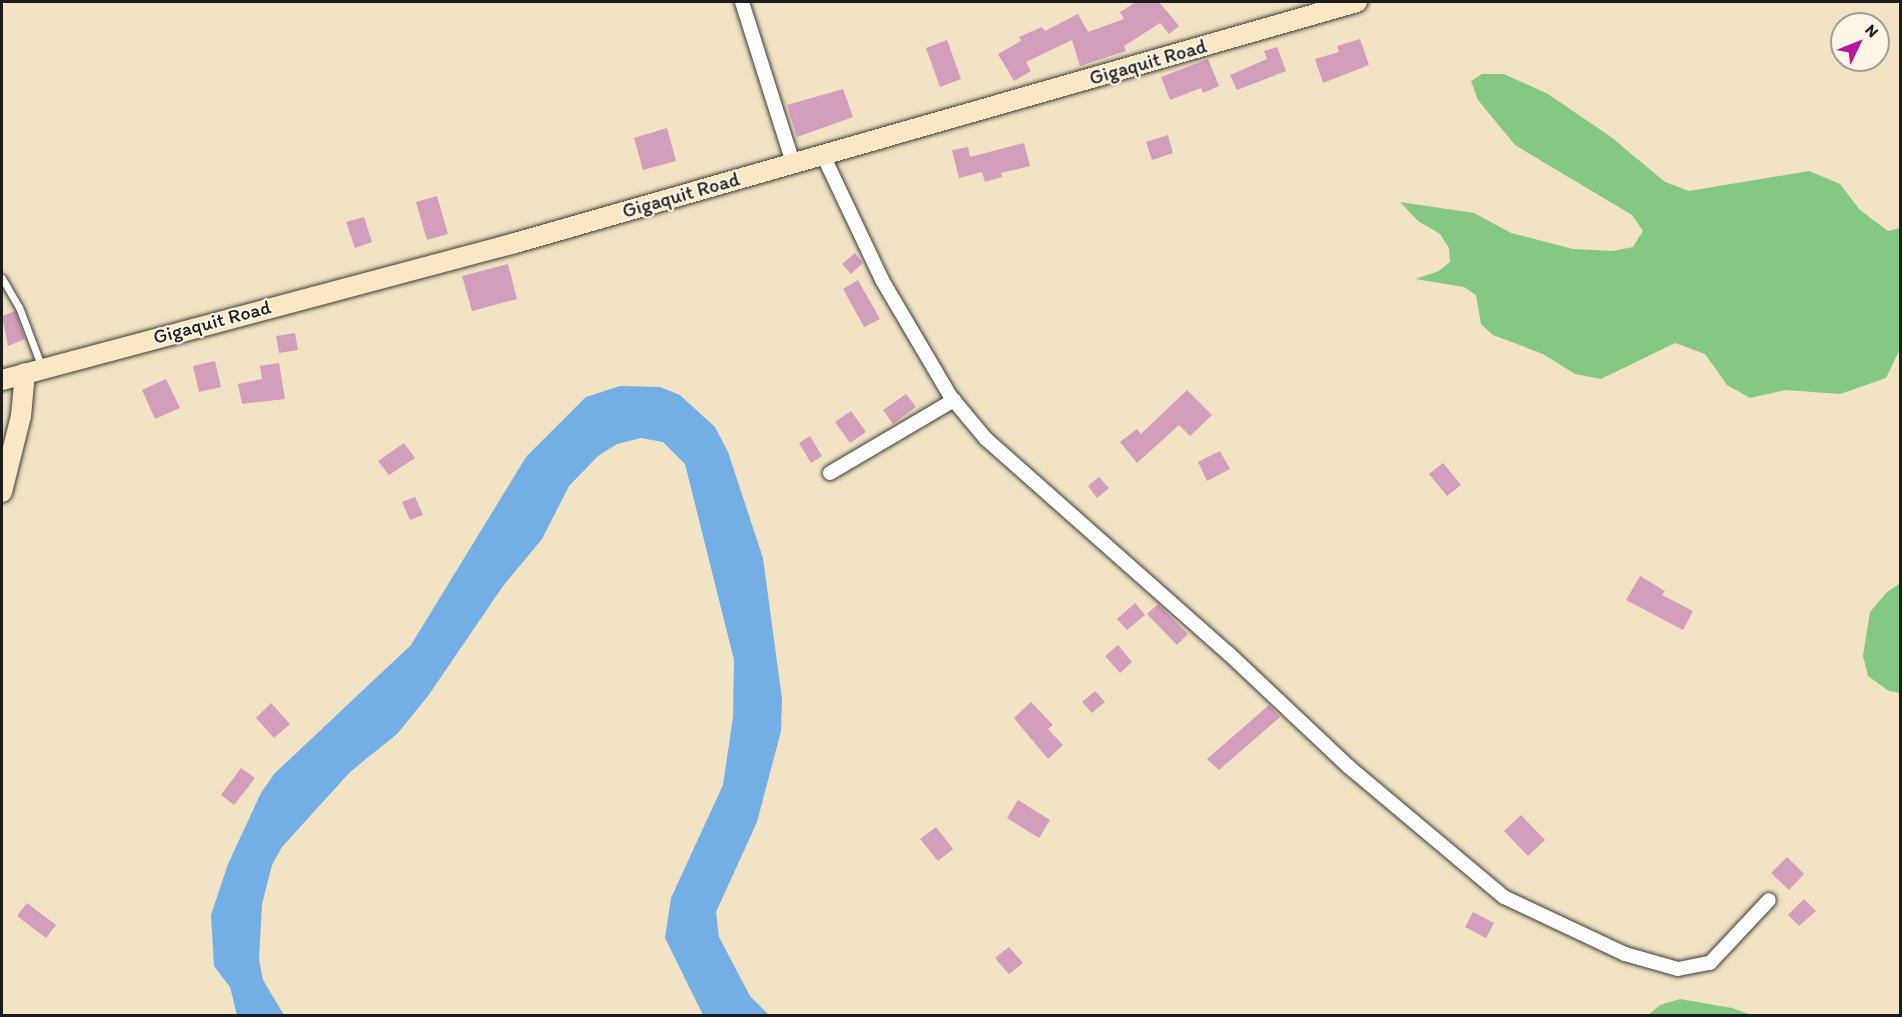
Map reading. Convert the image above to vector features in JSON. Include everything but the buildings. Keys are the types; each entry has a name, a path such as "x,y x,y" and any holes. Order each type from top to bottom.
{"main road":[{"name":"Gigaquit Road","path":"2,380 515,243 1357,2"},
{"path":"2,492 33,371"}],"street":[{"path":"742,2 792,163"},
{"path":"823,155 882,280 954,400 1001,455 1228,652 1349,767 1504,897 1625,954 1678,969 1710,963 1769,900"},
{"path":"830,473 954,400"}],"lane":[{"path":"2,278 19,307 33,371"}],"green space":[{"path":"1482,74 1504,74 1548,94 1611,137 1665,182 1689,191 1809,171 1840,184 1860,210 1888,231 1900,228 1900,349 1886,378 1840,394 1786,390 1750,398 1727,385 1705,354 1675,343 1601,379 1575,374 1543,354 1493,335 1481,324 1476,295 1464,287 1415,279 1439,271 1450,262 1449,248 1440,234 1418,221 1400,202 1474,213 1511,233 1573,249 1613,251 1633,247 1643,231 1632,215 1515,145 1478,100 1471,81"},
{"path":"1900,583 1900,693 1889,691 1868,676 1863,656 1870,612 1886,593"},
{"path":"1680,999 1732,1008 1752,1015 1648,1015 1660,1005"}],"water":[{"path":"620,386 660,387 680,395 715,427 728,452 763,558 782,699 781,731 757,822 716,912 719,937 750,996 769,1015 703,1015 665,938 671,898 723,785 733,717 734,660 685,464 663,442 641,438 617,444 598,456 569,486 542,539 503,586 428,696 397,734 350,772 282,847 272,865 262,904 259,959 263,980 284,1015 237,1015 230,987 214,966 211,915 228,864 261,793 274,774 411,645 526,457 586,397"}]}
